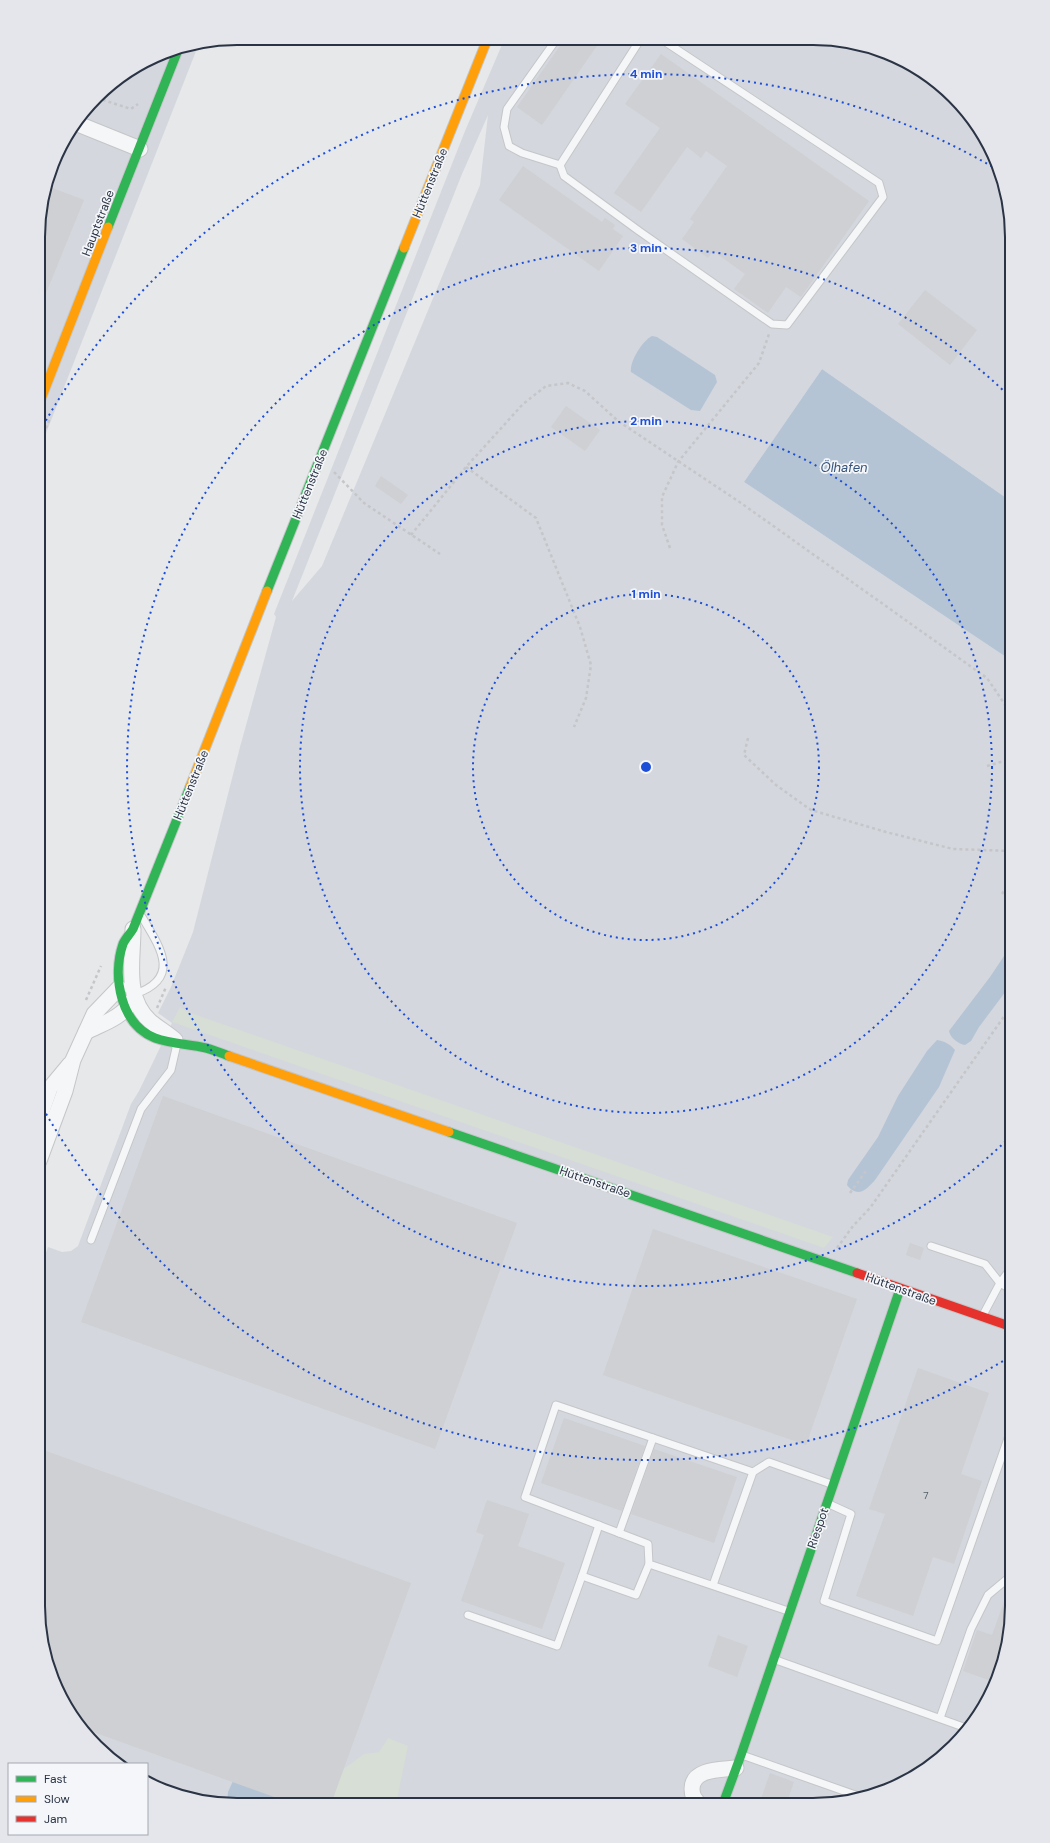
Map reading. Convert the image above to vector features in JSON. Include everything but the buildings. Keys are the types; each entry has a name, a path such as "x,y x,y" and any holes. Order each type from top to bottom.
{"street":[{"name":"Hüttenstraße","path":"485,45 134,929 124,943 118,967 119,988 127,1010 136,1026 154,1038 207,1048 261,1066 1005,1325"},
{"name":"Hauptstraße","path":"45,389 176,55"},
{"path":"81,125 140,149"},
{"name":"Hüttenstraße","path":"134,929 131,968 138,1006 149,1021 177,1042"},
{"path":"45,1143 65,1091 73,1060 94,1014 119,988"},
{"path":"86,1032 127,1010 135,994"},
{"path":"45,1102 50,1088 73,1060"},
{"name":"Riespot","path":"725,1798 900,1289"},
{"path":"695,1798 692,1788 696,1778 705,1772 739,1761"}],"lane":[{"path":"552,45 507,109 504,127 509,146 522,154 560,164"},
{"path":"560,164 637,45"},
{"path":"560,164 564,176 639,231 772,324 787,325 883,197 879,183 670,45"},
{"path":"135,994 148,990 157,983 163,970 163,956 140,913"},
{"path":"91,1240 141,1109 171,1070 177,1042"},
{"path":"931,1246 985,1264 1000,1283 1005,1286"},
{"path":"982,1317 1005,1276"},
{"path":"582,1576 636,1595 649,1564 648,1544 525,1497 556,1405 753,1472"},
{"path":"619,1533 653,1438"},
{"path":"827,1503 851,1514 824,1601 937,1641 1005,1446"},
{"path":"713,1586 753,1472 769,1462 833,1485"},
{"path":"468,1615 557,1646 599,1525"},
{"path":"649,1564 790,1612"},
{"path":"940,1718 971,1629 988,1595 1005,1581"},
{"path":"774,1659 962,1726"},
{"path":"739,1761 850,1794"}],"path":[{"path":"103,100 131,109 138,104"},
{"path":"670,548 662,525 662,497 678,462 760,362 772,324"},
{"path":"411,534 466,467 523,404 546,386 568,383 585,391 618,421 748,508 987,678 1005,705"},
{"path":"320,460 364,503 440,554"},
{"path":"466,467 536,518 580,627 591,665 586,698 574,727"},
{"path":"748,738 744,755 776,785 811,810 886,832 953,849 1005,851"},
{"path":"987,766 1005,760"},
{"path":"1002,894 1005,890"},
{"path":"827,1263 853,1226 870,1208 1005,1015"},
{"path":"850,1193 866,1171"}],"shaded area":[{"path":"502,45 826,45 850,49 875,55 920,77 949,101 973,130 995,175 1005,224 1005,497 822,369 744,482 1005,656 1005,1619 995,1668 973,1713 949,1742 920,1766 875,1788 826,1798 224,1798 175,1788 148,1776 148,1763 126,1763 101,1742 77,1713 55,1668 45,1619 45,1255 48,1247 62,1252 71,1251 78,1246 131,1104 139,1091 172,1023 158,1013 171,987 193,932 240,747 276,617 274,614 465,131","holes":["488,115 480,185 322,566 292,601 462,174"]},
{"path":"197,50 45,436 45,224 55,175 77,130 101,101 110,93 130,77 152,65 175,55"},
{"path":"180,1007 188,1012 833,1237 824,1248 172,1022"},
{"path":"388,1738 408,1746 397,1798 308,1798 309,1794 364,1754 379,1752"}],"water":[{"path":"652,336 657,337 715,375 717,382 700,411 691,410 631,372 634,357 648,338"},
{"name":"Ölhafen","path":"822,369 1005,497 1005,656 744,482"},
{"path":"1004,956 1005,992 979,1027 971,1041 965,1045 958,1042 951,1036 949,1031"},
{"path":"937,1040 947,1043 955,1050 939,1087 869,1187 859,1192 851,1189 847,1185 848,1180 878,1137 898,1096 927,1051"},
{"path":"233,1781 274,1794 275,1798 227,1798 228,1792"}],"traffic: fast":[{"path":"108,227 176,55"},
{"path":"267,591 404,248"},
{"path":"190,787 133,929 123,944 118,970 119,984 127,1011 134,1022 143,1031 161,1040 206,1048 229,1056"},
{"path":"449,1132 857,1273"},
{"path":"725,1798 900,1289"}],"traffic: slow":[{"path":"404,248 485,45"},
{"path":"45,389 108,227"},
{"path":"190,787 267,591"},
{"path":"229,1056 449,1132"}],"traffic: jam":[{"path":"857,1273 1005,1325"}]}
